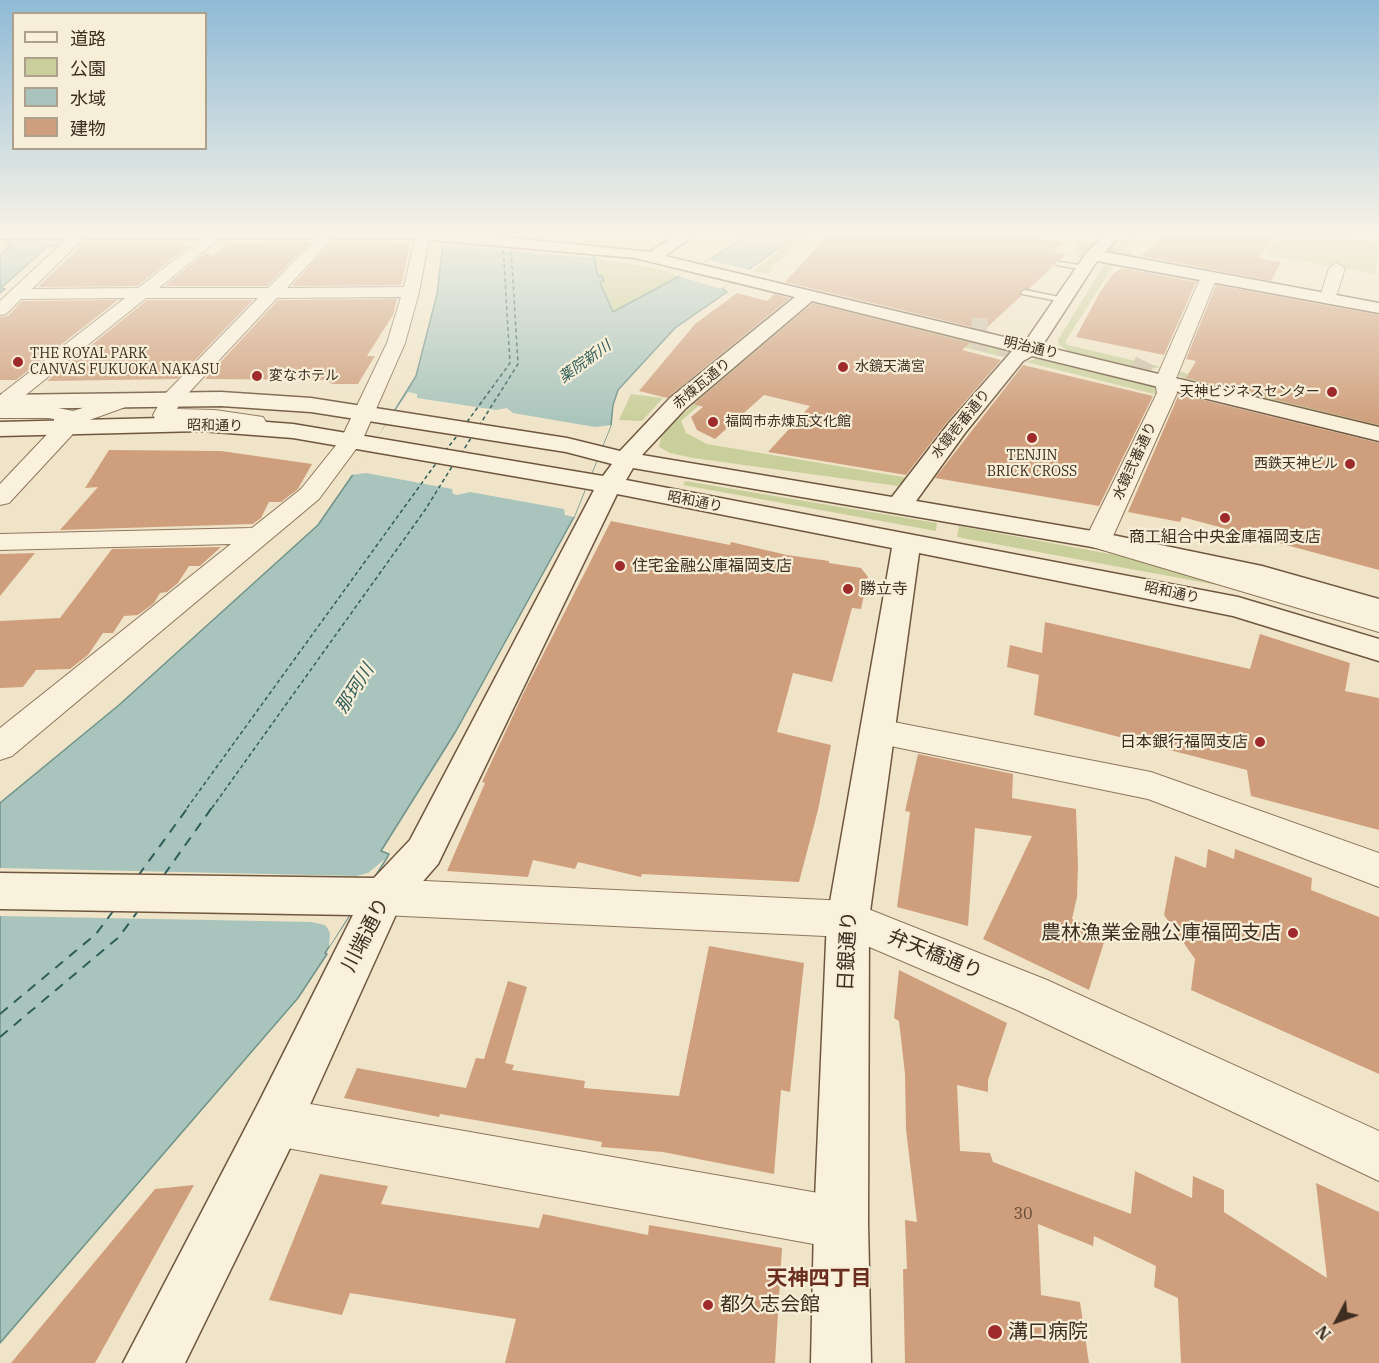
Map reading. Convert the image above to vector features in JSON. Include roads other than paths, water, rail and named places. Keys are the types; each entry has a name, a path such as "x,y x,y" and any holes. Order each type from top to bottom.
{"street":[{"path":"0,310 16,297"},
{"path":"1,406 139,297"},
{"path":"251,427 255,422 215,416 164,415 171,399 268,297"},
{"path":"0,747 310,494 362,442 365,413 396,343 410,297"},
{"name":"赤煉瓦通り","path":"606,470 641,440 678,403 807,297"},
{"name":"明治通り","path":"811,297 1031,348 1379,434"},
{"name":"水鏡壱番通り","path":"903,525 979,401 1016,357 1031,348 1066,297"},
{"name":"水鏡弐番通り","path":"1098,540 1167,393 1165,381 1200,297"},
{"path":"1318,297 1379,308"},
{"name":"昭和通り","path":"1,406 171,399 258,401 392,416 606,470 903,525 1238,607 1379,650"},
{"path":"0,498 76,417 124,400"},
{"path":"1,406 64,415 65,427"},
{"name":"昭和通り","path":"0,429 201,424 251,427 606,470 903,525 1098,540 1262,575 1379,609"},
{"name":"川端通り","path":"153,1363 276,1122 372,897 424,852 596,507 606,470"},
{"name":"日銀通り","path":"841,1363 841,1223 848,919 878,732 903,525"},
{"path":"0,542 259,536"},
{"path":"1098,540 1379,622"},
{"path":"878,732 1151,786 1379,870"},
{"path":"0,891 372,897"},
{"name":"弁天橋通り","path":"372,897 848,919 1032,995 1379,1156"},
{"path":"276,1122 841,1223"}],"lane":[{"path":"1047,297 1064,300"}],"water":[{"path":"436,297 606,297 613,312 641,297 720,297 675,328 618,390 613,405 611,425 574,517 456,731 381,851 389,854 387,858 298,998 0,1343 0,803 119,705 318,525 374,444 416,376"}],"tunnel":[{"path":"979,332 980,318"},
{"path":"979,332 979,340 1011,348"},
{"path":"1136,379 1149,353"}],"place":[{"name":"THE ROYAL PARK CANVAS FUKUOKA NAKASU","path":"18,362"},
{"name":"水鏡天満宮","path":"843,367"},
{"name":"変なホテル","path":"257,376"},
{"name":"天神ビジネスセンター","path":"1332,392"},
{"name":"福岡市赤煉瓦文化館","path":"713,422"},
{"name":"TENJIN BRICK CROSS","path":"1032,438"},
{"name":"西鉄天神ビル","path":"1350,464"},
{"name":"商工組合中央金庫福岡支店","path":"1225,518"},
{"name":"住宅金融公庫福岡支店","path":"620,566"},
{"name":"勝立寺","path":"848,589"},
{"name":"日本銀行福岡支店","path":"1260,742"},
{"name":"農林漁業金融公庫福岡支店","path":"1293,933"},
{"name":"都久志会館","path":"708,1305"},
{"name":"溝口病院","path":"995,1332"}],"district":[{"name":"天神四丁目","path":"819,1279"}],"water label":[{"name":"薬院新川","path":"585,362"},
{"name":"那珂川","path":"355,689"}]}
